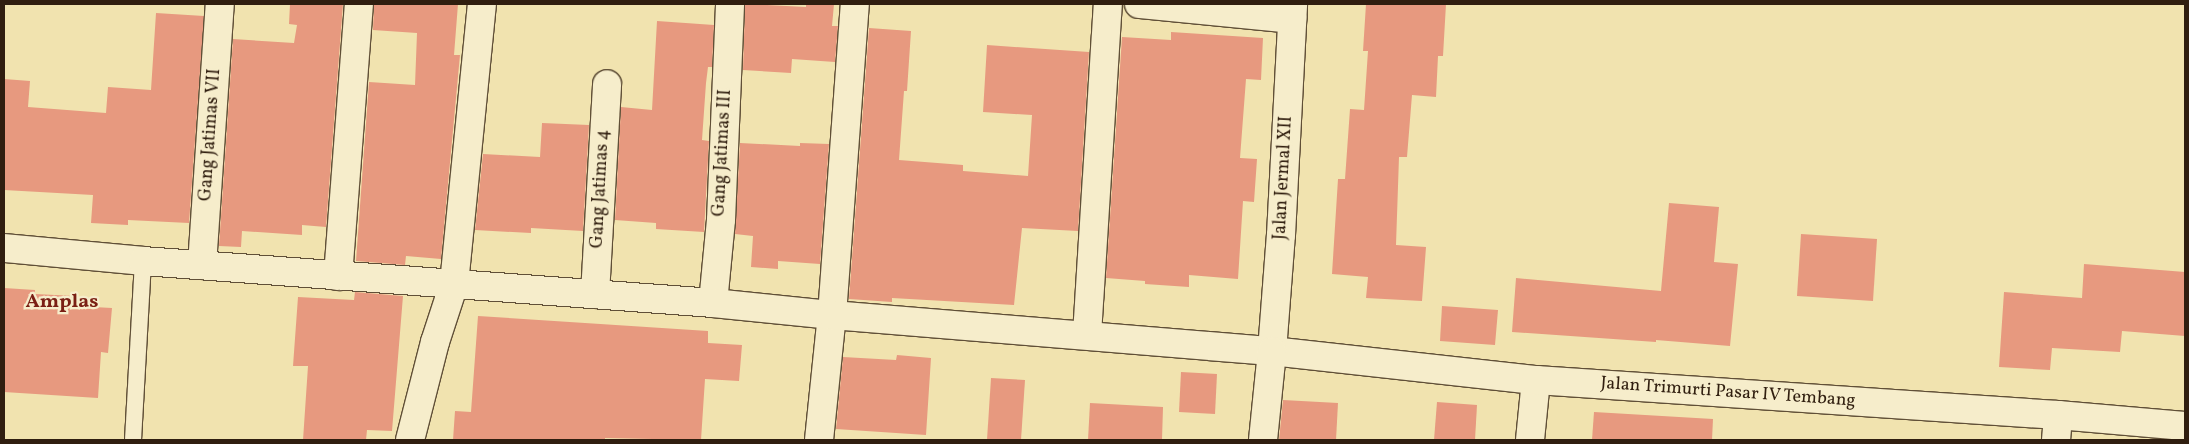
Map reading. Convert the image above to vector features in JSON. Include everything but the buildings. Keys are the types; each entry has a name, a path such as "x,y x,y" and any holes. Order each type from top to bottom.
{"street":[{"name":"Gang Jatimas VII","path":"202,265 220,4"},
{"path":"338,276 359,4"},
{"path":"410,440 434,342 454,284 482,4"},
{"name":"Gang Jatimas III","path":"713,303 720,220 730,4"},
{"path":"819,440 832,316 855,4"},
{"path":"1087,335 1108,4"},
{"path":"1139,4 1292,11"},
{"name":"Jalan Jermal XII","path":"1263,440 1281,235 1292,11"},
{"name":"Gang Jatimas 4","path":"595,294 607,84"},
{"name":"Jalan Trimurti Pasar IV Tembang","path":"4,248 143,261 713,303 832,316 1272,351 1536,380 2057,427 2143,432 2185,426"},
{"path":"1530,440 1536,380"}],"lane":[{"path":"133,440 143,261"}],"district":[{"name":"Amplas","path":"62,302"}]}
